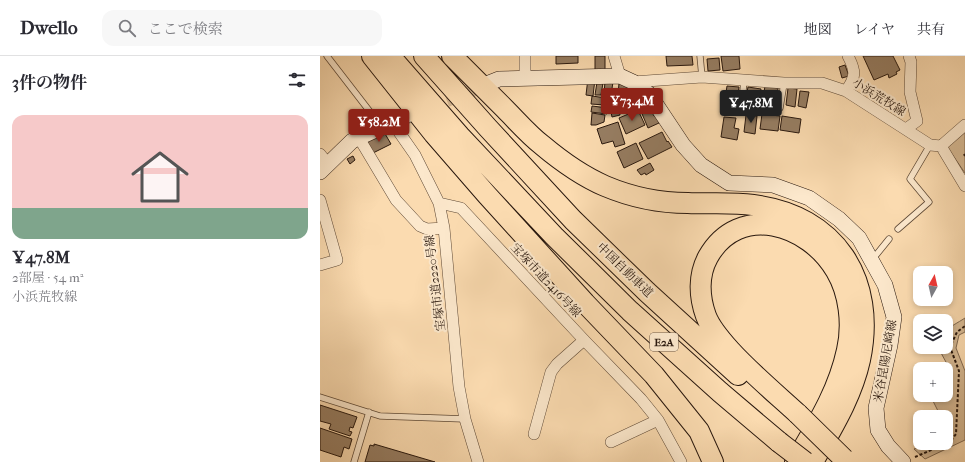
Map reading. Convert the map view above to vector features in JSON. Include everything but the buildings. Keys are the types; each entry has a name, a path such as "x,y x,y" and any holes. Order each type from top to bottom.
{"highway":[{"path":"372,56 434,134 585,302 654,375 699,431 713,462"},
{"name":"中国自動車道","path":"390,56 460,136 554,236 619,300 720,392 805,462"},
{"name":"中国自動車道","path":"424,56 573,220 647,292 733,371 796,418 845,461"},
{"path":"452,56 541,145 575,170 591,179 623,192 665,202 752,204 772,208 789,213 810,223 835,244 852,270 858,285 864,316 863,341 860,361 846,399 813,462"},
{"path":"795,462 827,407 842,370 849,337 848,302 836,271 828,259 815,246 799,234 784,228 768,224 750,225 736,229 720,241 711,252 702,271 700,288 702,303 706,317 717,335 796,418"}],"main road":[{"path":"489,83 499,79 525,78 626,79"},
{"name":"米谷昆陽尼崎線","path":"626,79 649,94 683,145 701,166 729,183 773,185 809,198 839,219 859,238 886,285 894,317 890,345 876,408 878,430 888,446 906,461"},
{"path":"322,163 352,141 406,116"}],"street":[{"path":"525,56 525,78"},
{"path":"614,56 626,79"},
{"path":"846,91 854,81 854,68 848,56"},
{"path":"906,129 917,122 910,92 910,56"},
{"name":"小浜荒牧線","path":"626,79 702,77 744,81 816,82 846,91 936,146 965,186"},
{"path":"387,124 415,155 439,203 444,228"},
{"path":"936,146 965,125"},
{"name":"宝塚市道2220号線","path":"359,138 396,200 420,226 427,229 444,228 459,387 465,419 478,462"},
{"path":"320,200 337,260 320,265"},
{"name":"宝塚市道2416号線","path":"439,203 461,208 641,399 658,420 682,462"},
{"path":"534,434 551,372 557,364 584,340"},
{"path":"611,442 658,420"}],"lane":[{"path":"327,56 387,124"},
{"path":"700,56 702,77"},
{"path":"741,110 744,81"},
{"path":"780,108 784,82"},
{"path":"898,229 929,202 910,179 936,146"},
{"path":"872,260 890,239"},
{"path":"320,397 380,416 465,419"},
{"path":"354,462 369,412"}],"path":[{"path":"906,461 950,442 956,434 959,372 950,347 957,332 965,326"}],"shaded area":[{"path":"965,131 965,173 947,147"},
{"path":"965,318 965,332 959,335 956,348 965,371 965,440 953,446 953,410 938,410 934,402 953,402 953,362 946,362 942,354 953,354 953,325"},
{"path":"915,450 944,450 925,459"}],"tunnel":[{"path":"425,108 489,83"}]}
